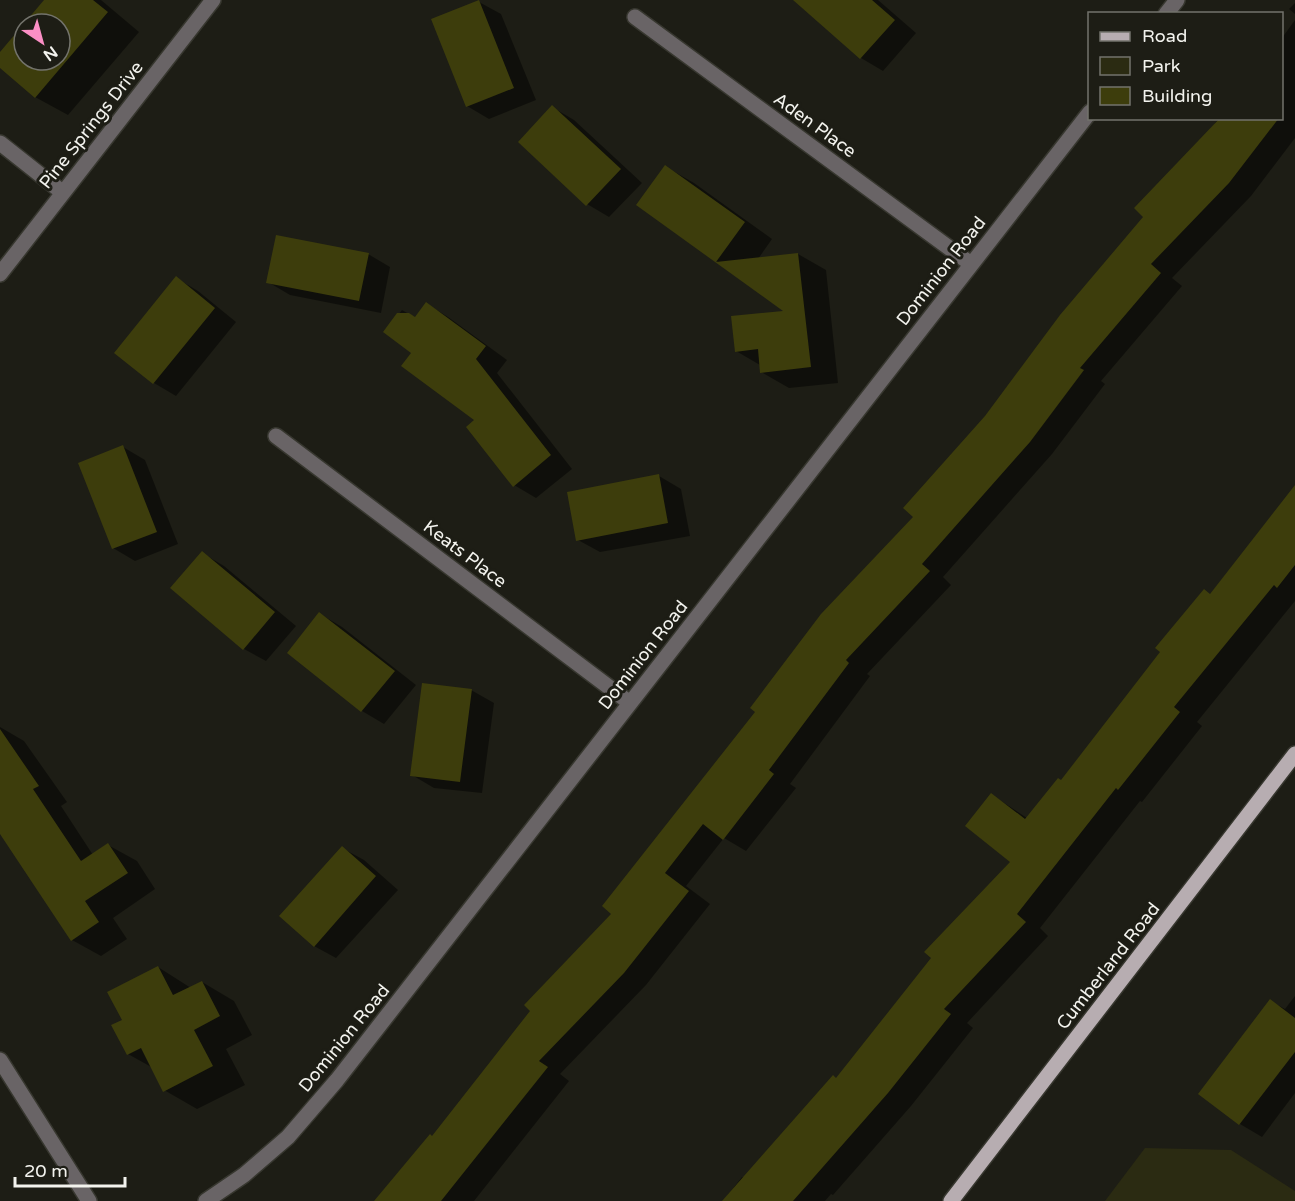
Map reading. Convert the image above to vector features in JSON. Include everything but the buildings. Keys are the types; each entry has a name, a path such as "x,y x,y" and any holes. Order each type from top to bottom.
{"main road":[{"name":"Cumberland Road","path":"951,1201 1295,754"}],"street":[{"name":"Pine Springs Drive","path":"0,274 213,0"},
{"path":"1168,12 1177,0"},
{"name":"Aden Place","path":"635,17 971,264"},
{"name":"Dominion Road","path":"206,1201 244,1175 295,1129 337,1080 1088,113"},
{"path":"0,143 62,192"},
{"name":"Keats Place","path":"276,436 630,703"},
{"path":"0,1060 89,1201"}],"green space":[{"path":"1145,1148 1231,1150 1295,1191 1295,1201 1105,1201"}]}
